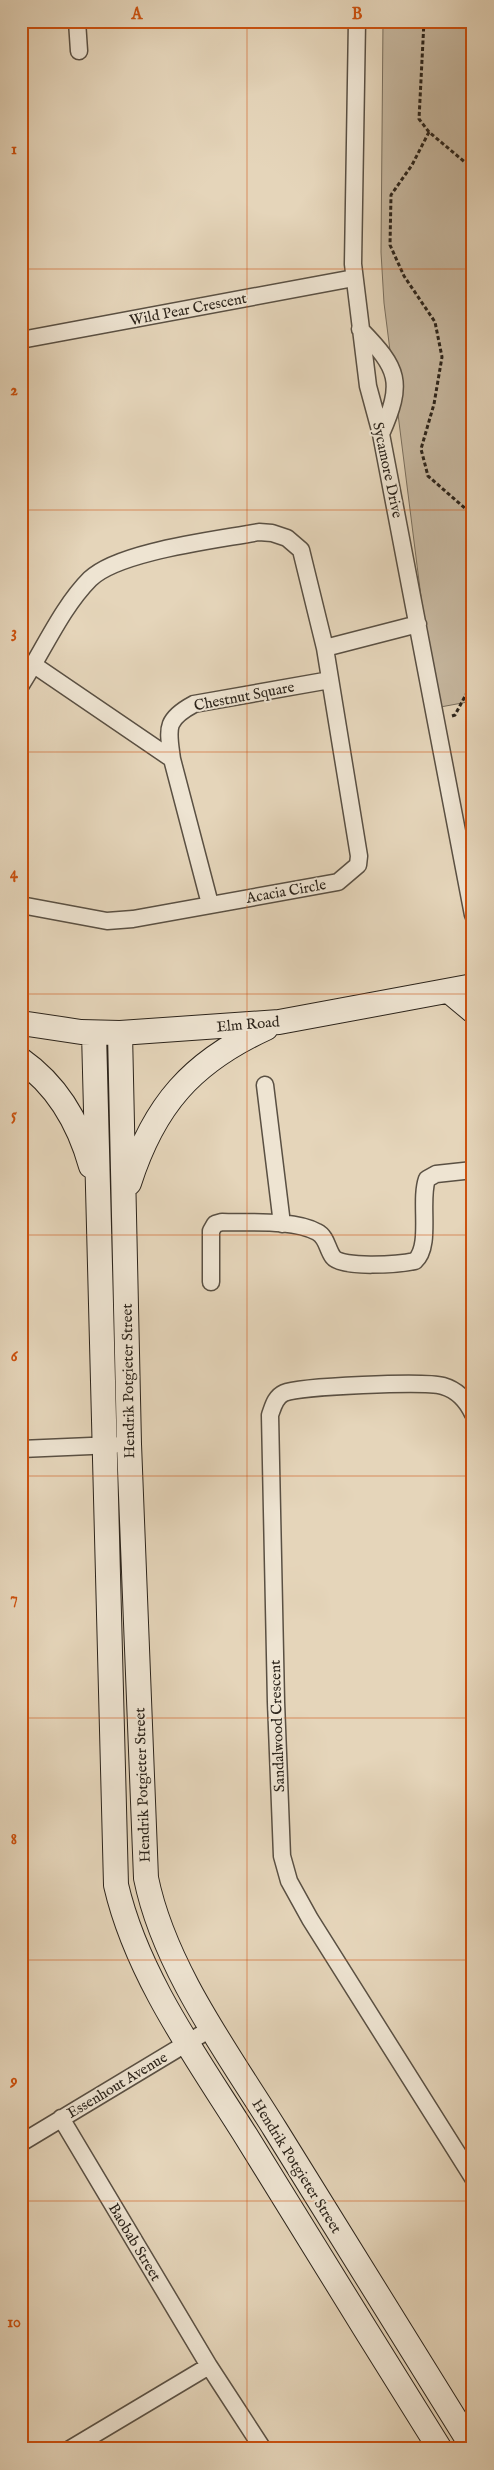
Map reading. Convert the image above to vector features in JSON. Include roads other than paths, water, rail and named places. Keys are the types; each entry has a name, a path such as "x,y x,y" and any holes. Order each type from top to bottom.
{"street":[{"path":"77,21 79,51"},
{"name":"Sycamore Drive","path":"357,21 354,278 360,329 368,386 382,434 473,915"},
{"name":"Wild Pear Crescent","path":"21,340 354,278"},
{"path":"360,329 387,360 395,375 396,383 389,416 382,434"},
{"name":"Acacia Circle","path":"21,685 74,599 91,578 114,562 259,532 272,533 287,538 301,550 325,648 357,832 358,865 338,882 133,919 107,921 21,905"},
{"path":"325,648 418,624"},
{"path":"34,665 172,760"},
{"name":"Chestnut Square","path":"210,904 172,760 169,738 171,722 177,713 194,704 330,680"},
{"name":"Elm Road","path":"21,1023 94,1033 120,1033 279,1022 473,986"},
{"path":"449,990 473,1011"},
{"path":"125,1196 135,1164 148,1135 160,1112 178,1088 219,1054 244,1038 279,1022"},
{"name":"Hendrik Potgieter Street","path":"94,1033 100,1209 103,1445 116,1885 123,1916 136,1950 188,2043 440,2449"},
{"name":"Hendrik Potgieter Street","path":"120,1033 129,1444 146,1878 152,1907 164,1941 212,2028 473,2448"},
{"path":"21,1060 44,1079 73,1117 84,1141 100,1209"},
{"path":"265,1085 282,1224"},
{"path":"211,1282 212,1227 222,1222 282,1224 317,1232 323,1236 334,1258 341,1263 415,1261 421,1255 424,1243 424,1191 427,1179 436,1174 473,1170"},
{"name":"Sandalwood Crescent","path":"473,1414 467,1402 449,1389 435,1385 303,1388 283,1394 273,1406 270,1415 276,1702 282,1856 289,1881 310,1919 473,2178"},
{"path":"21,1449 129,1444"},
{"name":"Essenhout Avenue","path":"21,2143 212,2028"},
{"name":"Baobab Street","path":"61,2118 209,2366 263,2449"},
{"path":"70,2449 209,2366"}]}
